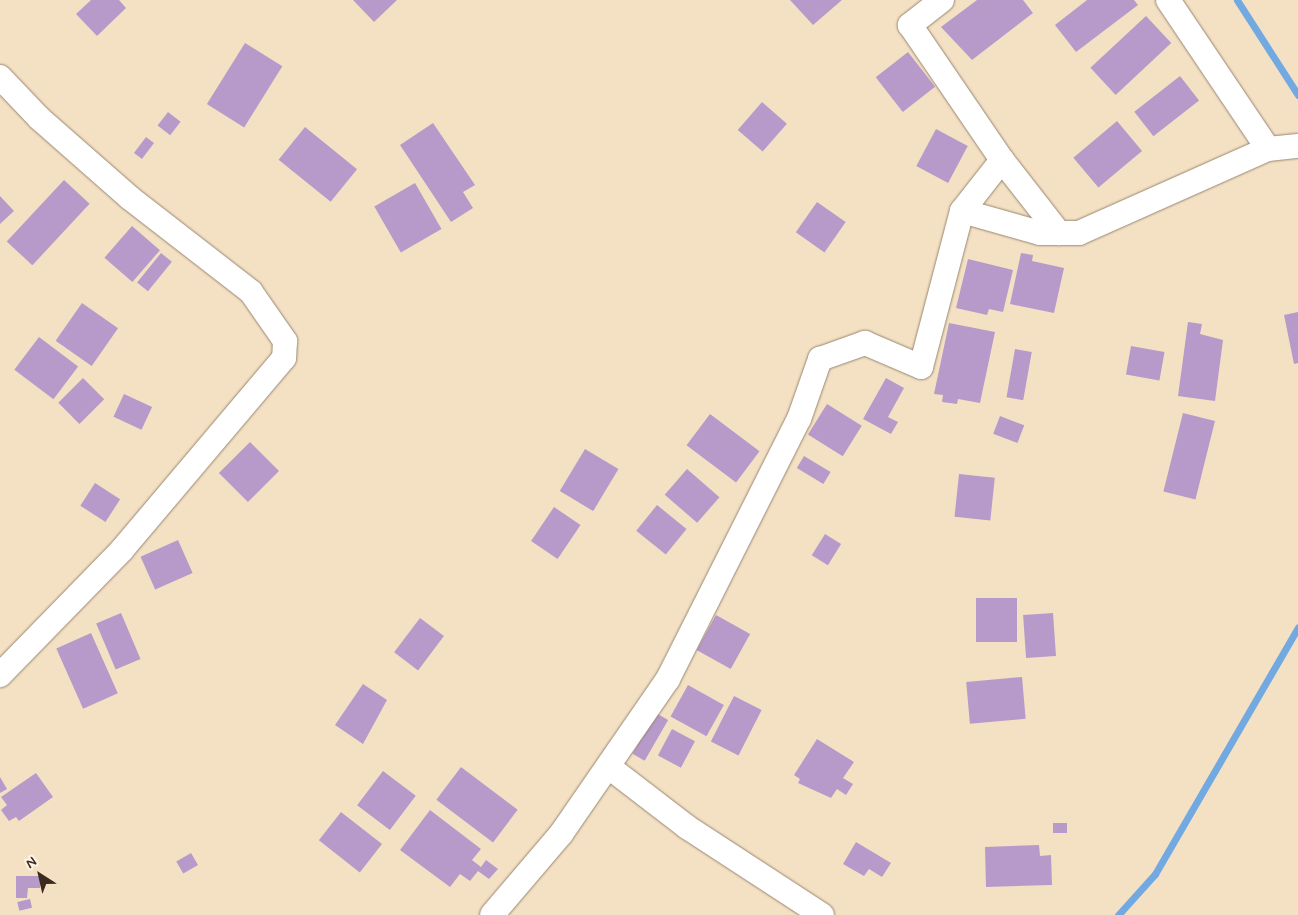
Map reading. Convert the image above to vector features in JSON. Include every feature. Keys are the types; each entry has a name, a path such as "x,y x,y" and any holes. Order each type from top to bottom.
{"street":[{"path":"942,0 910,25 1002,160 1059,233"},
{"path":"1168,0 1268,149"},
{"path":"0,77 38,118 130,198 251,292 285,341 284,358 122,550 0,675"},
{"path":"962,211 1040,233 1079,233 1268,149 1298,146"},
{"path":"492,915 609,767 668,679 799,419 820,359 865,343 921,367 962,211 1002,160"},
{"path":"609,767 687,827 822,915"}],"building":[{"path":"91,0 119,0 126,8 97,36 76,14"},
{"path":"353,0 397,0 374,22"},
{"path":"790,0 842,0 813,25"},
{"path":"977,0 1023,0 1033,13 972,60 941,27"},
{"path":"1087,0 1134,0 1138,5 1076,52 1055,25"},
{"path":"1146,16 1171,43 1116,95 1090,68"},
{"path":"245,43 282,66 244,127 207,104"},
{"path":"908,52 935,87 903,112 876,77"},
{"path":"1180,76 1199,100 1153,136 1134,112"},
{"path":"762,102 787,124 763,152 738,130"},
{"path":"168,112 181,122 170,135 158,125"},
{"path":"1117,121 1142,151 1098,188 1073,158"},
{"path":"433,123 475,185 463,192 473,208 451,222 400,145"},
{"path":"305,127 357,169 331,202 279,160"},
{"path":"936,129 968,146 948,183 916,166"},
{"path":"146,137 154,143 142,159 134,153"},
{"path":"64,180 90,204 32,265 7,241"},
{"path":"415,183 442,229 401,252 374,206"},
{"path":"0,196 14,211 0,224"},
{"path":"817,202 846,222 824,252 796,232"},
{"path":"132,226 160,250 132,282 104,258"},
{"path":"161,253 172,262 148,291 137,283"},
{"path":"1021,253 1033,255 1032,261 1064,268 1054,313 1010,304"},
{"path":"968,259 1013,270 1003,312 989,309 987,315 956,308"},
{"path":"82,303 118,328 92,366 56,341"},
{"path":"1298,312 1298,363 1294,364 1284,315"},
{"path":"1188,322 1202,324 1200,334 1223,340 1215,401 1178,396"},
{"path":"949,323 995,332 980,403 958,399 957,404 942,402 943,395 934,394"},
{"path":"39,337 78,366 53,399 14,370"},
{"path":"1131,346 1164,352 1159,380 1126,375"},
{"path":"1015,349 1032,352 1023,400 1006,397"},
{"path":"83,378 104,399 79,424 58,403"},
{"path":"886,378 904,388 888,417 898,422 891,434 863,419"},
{"path":"124,394 152,407 142,430 113,417"},
{"path":"827,404 862,426 843,456 808,435"},
{"path":"1183,413 1215,421 1195,500 1163,492"},
{"path":"710,414 760,451 736,482 687,445"},
{"path":"1000,416 1024,425 1017,443 993,434"},
{"path":"250,442 279,471 248,502 219,473"},
{"path":"585,449 618,469 593,511 560,491"},
{"path":"804,456 831,472 823,484 797,468"},
{"path":"687,469 719,497 697,523 665,495"},
{"path":"959,474 995,478 990,521 955,517"},
{"path":"95,483 120,499 105,522 80,506"},
{"path":"657,505 687,529 666,555 636,531"},
{"path":"554,507 581,525 558,559 531,541"},
{"path":"825,534 841,544 828,565 812,555"},
{"path":"178,540 193,573 155,590 141,557"},
{"path":"976,598 1017,598 1017,642 976,642"},
{"path":"121,613 141,659 116,670 96,624"},
{"path":"1053,613 1056,656 1026,658 1023,615"},
{"path":"716,615 750,634 731,669 697,650"},
{"path":"420,618 444,636 418,670 394,652"},
{"path":"91,633 118,693 83,709 56,648"},
{"path":"1022,677 1026,719 970,724 966,682"},
{"path":"363,684 387,700 363,744 335,725"},
{"path":"688,685 724,705 706,736 671,716"},
{"path":"734,696 762,710 738,756 711,741"},
{"path":"656,713 668,720 645,761 632,754"},
{"path":"672,729 695,741 681,768 658,755"},
{"path":"817,739 854,762 843,778 853,784 846,795 837,789 831,798 798,783 800,779 794,775"},
{"path":"461,767 518,810 493,842 436,800"},
{"path":"383,771 416,796 390,830 357,805"},
{"path":"36,773 53,797 19,821 16,817 9,821 1,810 7,805 1,797"},
{"path":"0,777 7,789 0,793"},
{"path":"430,810 481,849 472,860 481,867 486,860 498,869 489,879 478,871 470,881 460,874 450,887 400,850"},
{"path":"341,812 382,844 360,872 319,840"},
{"path":"1053,823 1067,823 1067,833 1053,833"},
{"path":"856,842 891,863 882,877 869,869 864,876 843,864"},
{"path":"1039,845 1040,856 1051,855 1052,885 986,887 985,847"},
{"path":"191,853 198,865 183,874 176,862"},
{"path":"16,876 41,876 40,888 28,888 27,898 16,898"},
{"path":"30,899 32,908 19,911 17,902"}],"waterway":[{"path":"1237,0 1298,95"},
{"path":"1118,915 1155,874 1298,627"}]}
